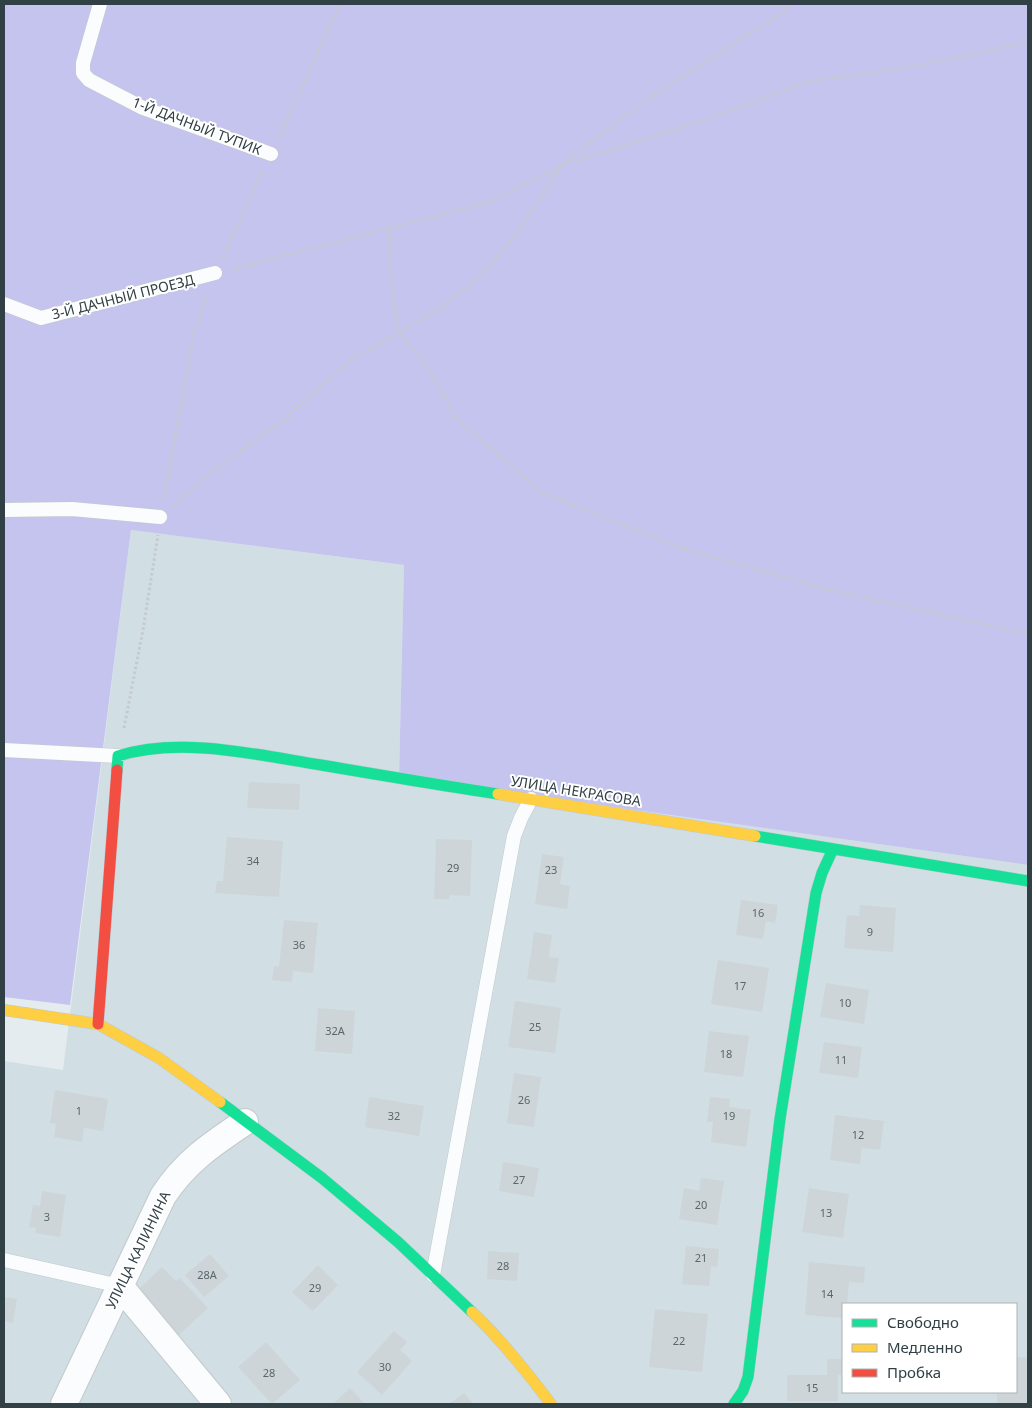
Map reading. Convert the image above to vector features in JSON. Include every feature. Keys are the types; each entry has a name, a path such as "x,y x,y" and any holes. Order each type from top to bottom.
{"street":[{"name":"УЛИЦА НЕКРАСОВА","path":"118,756 134,750 151,748 246,753 1028,880"},
{"path":"98,1024 118,756"},
{"path":"734,1404 743,1391 748,1376 780,1120 814,903 822,873 833,849"},
{"path":"4,1010 98,1024 159,1058 353,1203 434,1275 485,1324 527,1372 551,1404"},
{"name":"УЛИЦА КАЛИНИНА","path":"64,1404 163,1196 175,1178 204,1150 245,1122"},
{"path":"120,1286 218,1404"}],"lane":[{"name":"1-Й ДАЧНЫЙ ТУПИК","path":"100,4 83,63 83,73 89,80 143,108 271,154"},
{"name":"3-Й ДАЧНЫЙ ПРОЕЗД","path":"4,304 41,318 215,273"},
{"path":"4,510 72,509 160,517"},
{"path":"4,750 118,756"},
{"path":"434,1275 514,836 531,799"},
{"path":"4,1260 120,1286"}],"path":[{"path":"118,756 143,630 160,517 194,332 215,273 340,4"},
{"path":"160,517 208,475 282,422 349,362 441,308 477,279 514,237 562,165 648,99 782,13 792,4"},
{"path":"215,273 490,202 562,165 702,121 810,81 922,65 1028,42"},
{"path":"389,228 391,281 399,331 432,374 456,418 543,493 681,548 827,589 1028,634"}],"shaded area":[{"path":"4,4 1028,4 1028,865 399,777 404,565 131,530 70,1005 4,997"},
{"path":"131,530 404,565 399,777 1028,865 1028,1404 4,1404 4,1061 63,1070"}],"building":[{"path":"249,782 300,784 299,810 247,808"},
{"path":"227,837 283,841 279,897 215,893 217,881 223,881"},
{"path":"436,839 472,840 470,896 450,895 449,899 434,899"},
{"path":"542,854 564,857 560,884 570,886 567,909 535,904"},
{"path":"741,900 778,905 775,923 766,921 763,939 736,935"},
{"path":"860,905 896,908 893,952 844,948 847,915 859,916"},
{"path":"284,920 318,923 313,973 293,971 292,982 272,980 274,966 279,967"},
{"path":"534,932 552,935 549,957 559,958 555,983 527,979"},
{"path":"718,960 769,968 762,1012 711,1004"},
{"path":"826,983 869,990 864,1024 820,1017"},
{"path":"515,1001 561,1008 555,1053 508,1047"},
{"path":"318,1008 355,1011 352,1054 315,1051"},
{"path":"709,1031 749,1036 743,1077 704,1072"},
{"path":"824,1042 862,1047 858,1078 819,1073"},
{"path":"514,1073 541,1077 534,1127 507,1123"},
{"path":"55,1090 108,1099 103,1131 84,1128 82,1142 54,1137 56,1124 50,1123"},
{"path":"369,1097 424,1106 419,1136 365,1127"},
{"path":"710,1097 730,1099 729,1107 751,1110 746,1147 711,1142 713,1122 707,1122"},
{"path":"835,1115 884,1121 880,1150 862,1148 860,1164 830,1160"},
{"path":"503,1162 539,1168 534,1197 499,1191"},
{"path":"701,1178 724,1181 717,1225 679,1219 684,1188 699,1191"},
{"path":"809,1188 849,1194 843,1238 802,1232"},
{"path":"42,1191 66,1195 60,1237 35,1233 36,1228 29,1227 33,1205 40,1206"},
{"path":"686,1246 719,1249 717,1267 711,1266 709,1286 682,1284"},
{"path":"488,1251 519,1253 517,1281 487,1279"},
{"path":"210,1254 229,1276 204,1297 185,1275"},
{"path":"809,1262 865,1267 864,1283 849,1282 847,1303 842,1303 842,1318 805,1315"},
{"path":"318,1265 338,1285 313,1311 292,1292"},
{"path":"162,1267 176,1281 180,1278 208,1308 179,1335 138,1290"},
{"path":"4,1297 17,1299 13,1323 4,1321"},
{"path":"655,1309 708,1314 702,1372 649,1367"},
{"path":"394,1331 407,1342 400,1350 412,1361 382,1395 357,1372"},
{"path":"266,1342 300,1380 272,1404 238,1367"},
{"path":"1017,1357 1028,1358 1028,1404 997,1404 997,1393 1017,1393"},
{"path":"827,1359 842,1359 842,1375 838,1375 838,1401 787,1401 787,1375 827,1375"},
{"path":"350,1388 365,1404 333,1404"},
{"path":"464,1393 473,1404 449,1404"}],"traffic: fast":[{"path":"117,770 118,756 142,750 193,747 245,752 498,794"},
{"path":"755,836 1028,881"},
{"path":"734,1404 743,1391 748,1377 780,1119 816,893 822,873 833,849"},
{"path":"220,1102 322,1178 398,1242 472,1312"}],"traffic: slow":[{"path":"498,794 755,836"},
{"path":"4,1010 98,1024 159,1058 220,1102"},
{"path":"472,1312 513,1356 551,1404"}],"traffic: jam":[{"path":"98,1024 117,770"}]}
